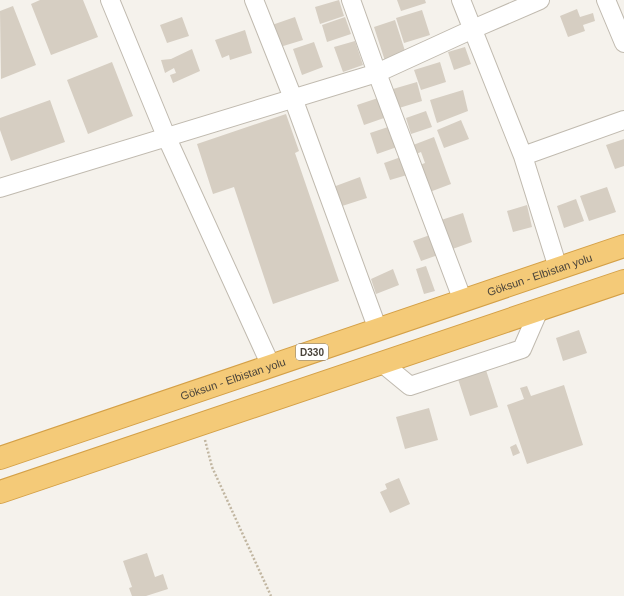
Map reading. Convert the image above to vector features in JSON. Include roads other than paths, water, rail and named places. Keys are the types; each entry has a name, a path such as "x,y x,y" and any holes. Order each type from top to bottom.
{"highway":[{"name":"Göksun - Elbistan yolu","path":"0,458 624,246"},
{"path":"0,492 624,281"}],"street":[{"path":"110,0 166,136 271,366"},
{"path":"254,0 293,98 378,330"},
{"path":"351,0 376,73 463,301"},
{"path":"461,0 523,156 558,268"},
{"path":"0,188 376,73 540,0"},
{"path":"606,0 624,43"},
{"path":"523,156 624,120"},
{"path":"382,363 410,386 522,349 539,310"}]}
